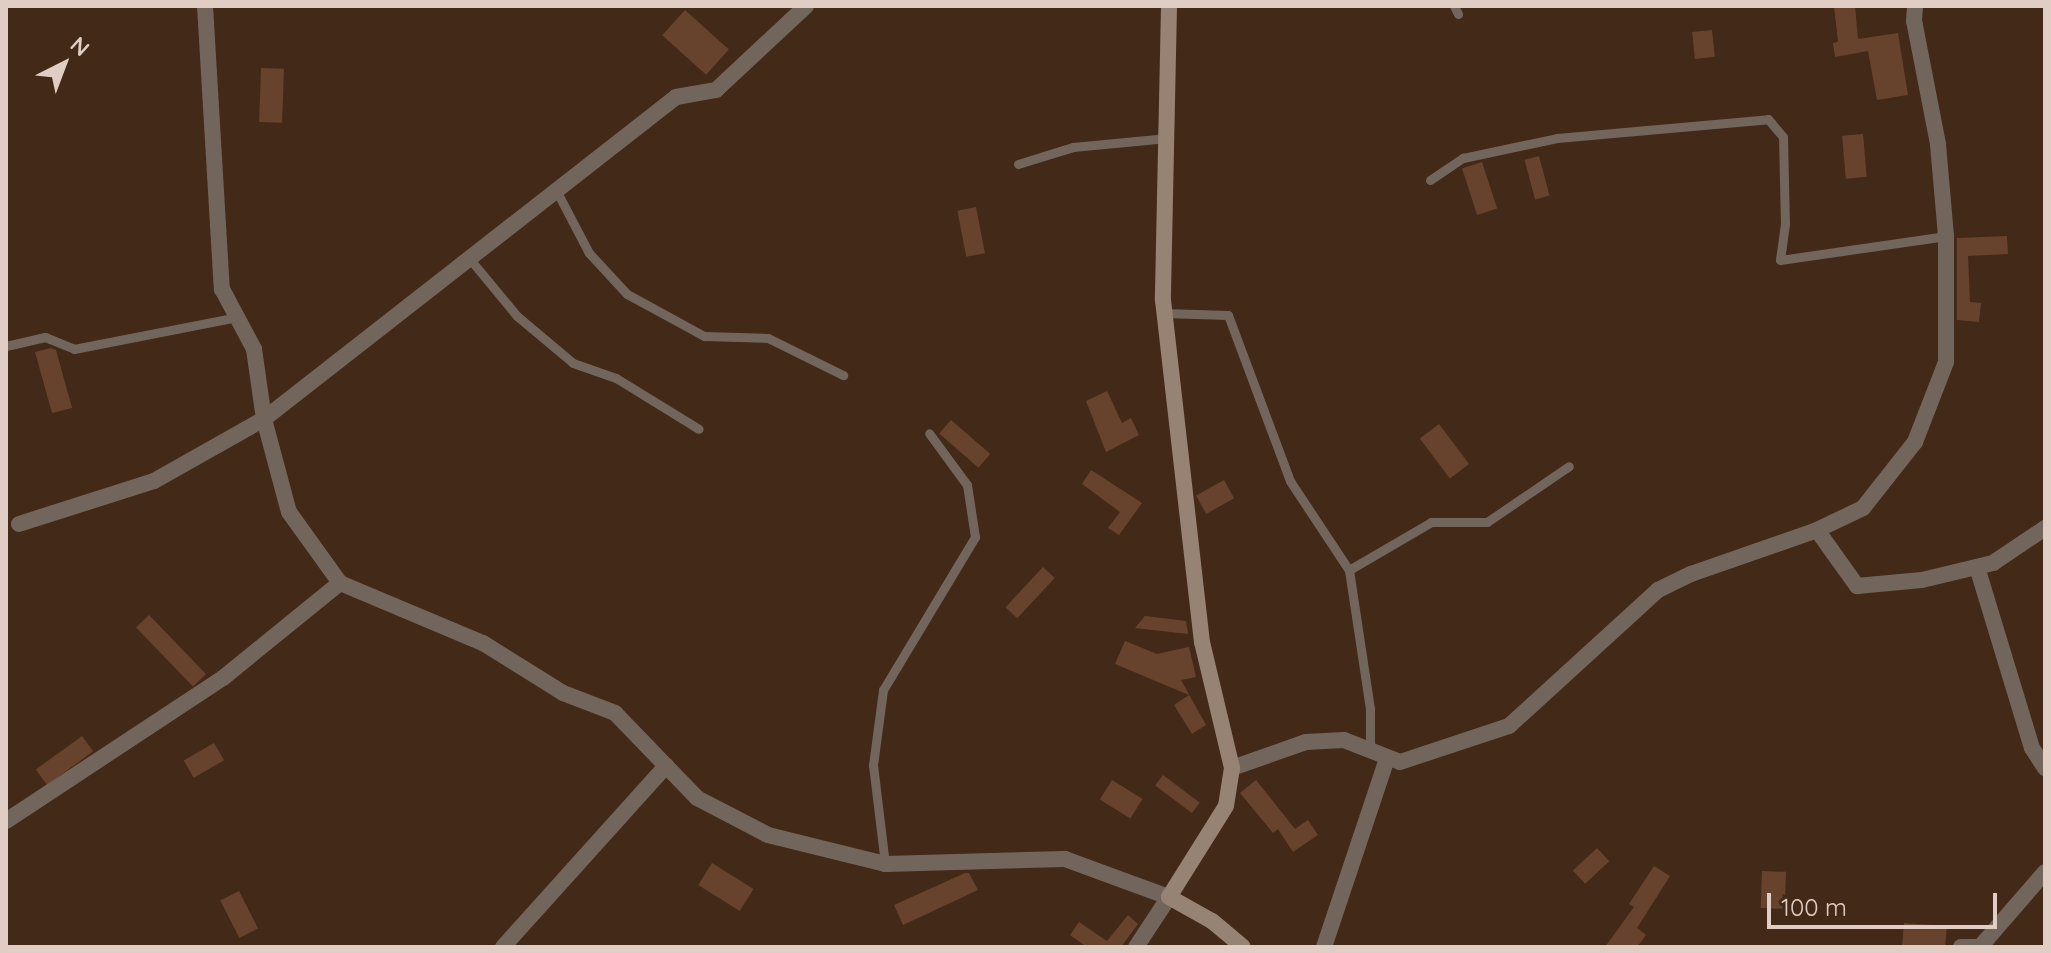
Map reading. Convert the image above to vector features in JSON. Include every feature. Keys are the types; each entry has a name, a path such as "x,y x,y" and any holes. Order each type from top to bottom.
{"street":[{"path":"205,6 222,289 254,349 264,419 289,512 340,583 483,643 563,693 615,713 697,798 768,835 885,864 1065,859 1169,897 1212,921 1243,947"},
{"path":"19,524 154,481 264,419 676,97 716,90 806,6"},
{"path":"1136,947 1226,806 1232,768 1202,642 1164,313 1169,6"},
{"path":"1232,768 1306,742 1344,740 1400,762 1509,726 1658,590 1691,574 1817,530 1863,508 1915,442 1946,362 1946,236 1938,144 1914,21 1915,6"},
{"path":"1817,530 1857,586 1922,580 1993,563 2045,528"},
{"path":"1977,567 2032,748 2045,768"},
{"path":"6,821 223,678 340,583"},
{"path":"1324,947 1387,759"},
{"path":"503,947 666,766"},
{"path":"1961,947 1978,947 2045,872"}],"lane":[{"path":"1430,180 1463,158 1557,138 1768,119 1783,137 1785,224 1780,260 1946,236"},
{"path":"1018,164 1073,147 1168,138"},
{"path":"556,190 589,253 627,294 704,336 768,338 843,375"},
{"path":"469,258 517,316 573,363 616,378 699,429"},
{"path":"1164,313 1228,315 1290,481 1349,570 1370,709 1370,750"},
{"path":"6,346 45,337 74,349 237,317"},
{"path":"885,864 873,765 883,690 975,537 967,485 929,433"},
{"path":"1349,570 1431,522 1487,522 1569,466"}],"building":[{"path":"1834,6 1855,6 1858,39 1898,33 1908,95 1877,100 1868,51 1835,57 1833,43 1838,42"},
{"path":"685,10 729,49 706,75 662,35"},
{"path":"1712,30 1715,57 1695,59 1692,32"},
{"path":"261,68 284,69 282,123 259,122"},
{"path":"1863,134 1867,177 1846,179 1842,136"},
{"path":"1539,156 1550,196 1535,199 1525,160"},
{"path":"1482,162 1497,209 1477,215 1462,168"},
{"path":"976,207 985,253 966,257 957,211"},
{"path":"2007,236 2008,254 1968,256 1970,302 1981,303 1979,322 1957,320 1957,238"},
{"path":"51,348 56,350 72,408 52,413 35,352"},
{"path":"1107,391 1122,423 1131,418 1139,435 1106,452 1086,401"},
{"path":"951,420 990,454 978,468 939,434"},
{"path":"1439,424 1469,464 1450,478 1420,438"},
{"path":"1091,470 1142,503 1119,535 1108,528 1120,512 1082,484"},
{"path":"1224,480 1234,498 1206,514 1196,496"},
{"path":"1043,567 1055,578 1017,618 1005,607"},
{"path":"149,615 206,674 193,686 136,628"},
{"path":"1145,616 1186,621 1188,634 1135,628"},
{"path":"1125,641 1157,654 1189,647 1196,677 1181,680 1206,725 1192,734 1174,705 1189,695 1115,664"},
{"path":"82,736 93,751 47,785 36,770"},
{"path":"214,743 224,760 194,778 184,760"},
{"path":"1163,775 1200,803 1192,813 1155,785"},
{"path":"1112,780 1143,799 1130,819 1100,800"},
{"path":"1256,780 1295,829 1308,820 1318,835 1293,852 1278,829 1273,833 1240,793"},
{"path":"1597,848 1609,861 1585,884 1573,871"},
{"path":"712,863 754,889 740,911 698,885"},
{"path":"1654,866 1670,876 1637,928 1646,935 1637,947 1605,947 1634,907 1629,904"},
{"path":"1762,871 1786,872 1785,909 1761,908"},
{"path":"969,873 978,890 903,925 894,905"},
{"path":"239,891 258,928 239,938 220,901"},
{"path":"1128,915 1138,924 1121,947 1087,947 1070,935 1079,922 1107,941"},
{"path":"1904,923 1947,926 1945,947 1902,947"}]}
